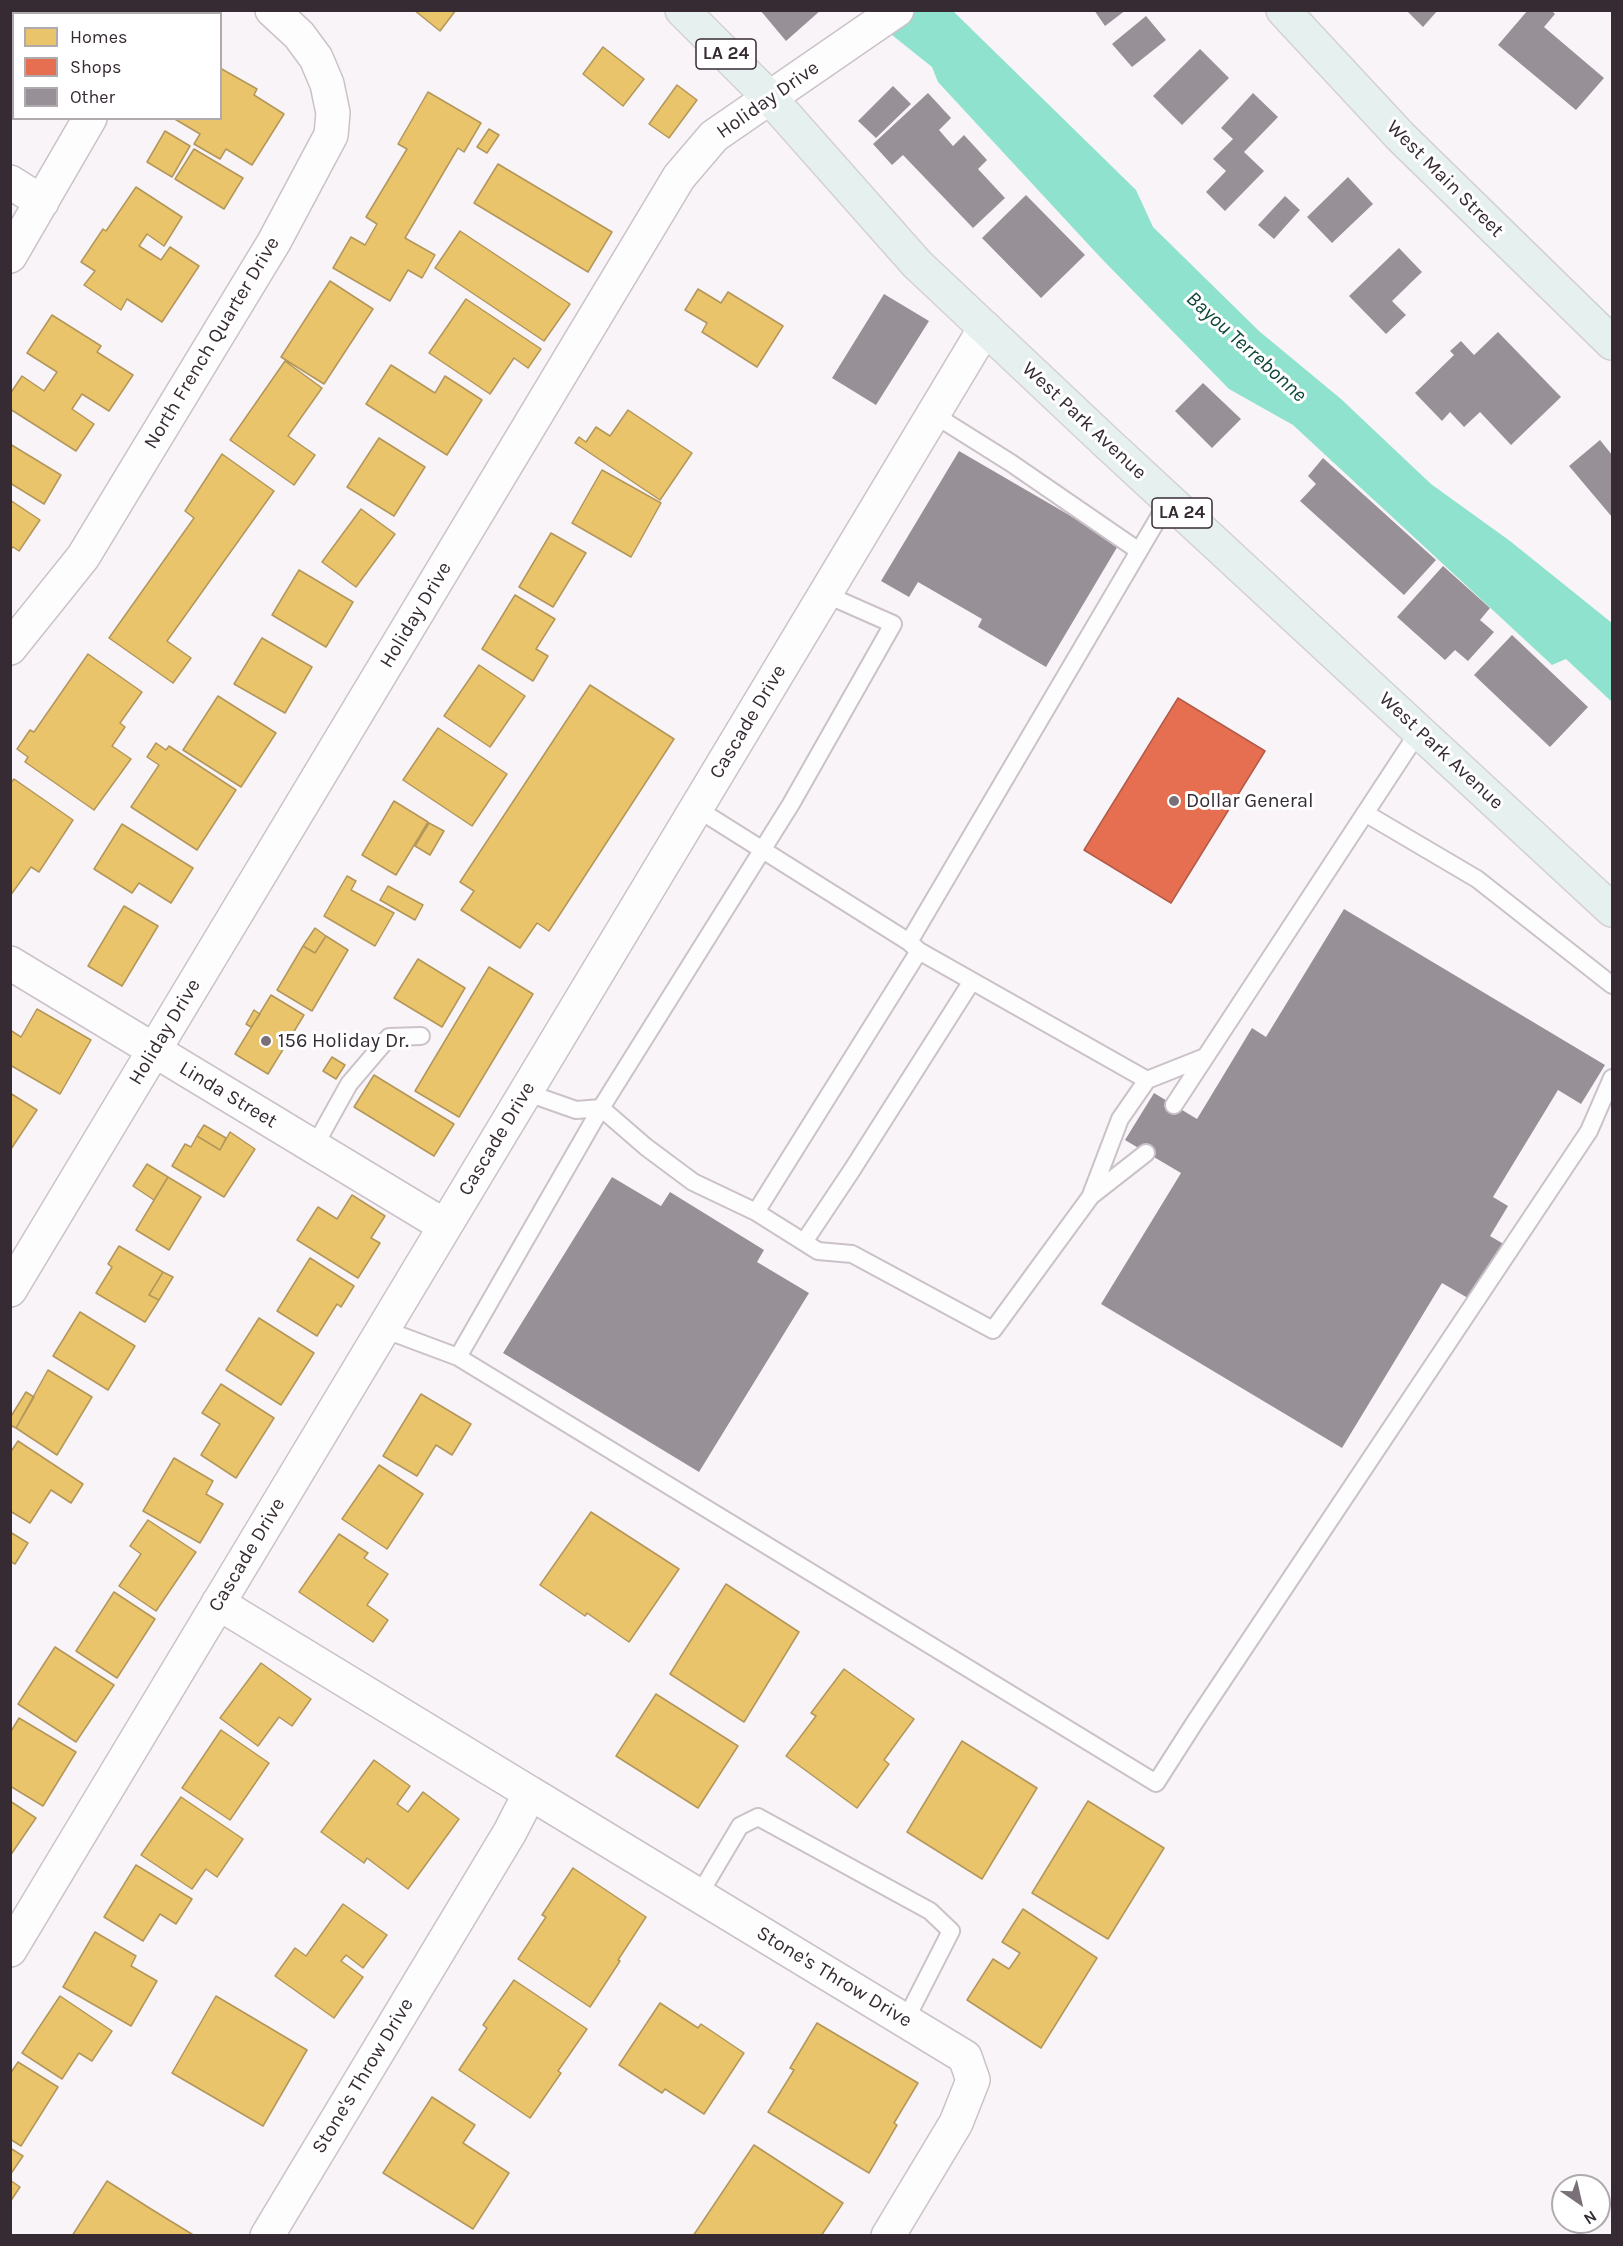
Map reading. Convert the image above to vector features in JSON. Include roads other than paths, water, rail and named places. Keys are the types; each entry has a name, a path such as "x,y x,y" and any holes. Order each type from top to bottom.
{"main road":[{"name":"West Park Avenue","path":"682,10 770,98 917,264 1612,910"},
{"name":"West Main Street","path":"1295,15 1401,137 1612,343"}],"street":[{"name":"Holiday Drive","path":"10,1290 679,177 714,136 897,10"},
{"name":"North French Quarter Drive","path":"10,648 83,557 274,242 331,135 333,113 327,84 316,58 285,15"},
{"path":"10,256 89,120"},
{"path":"10,182 42,202"},
{"name":"Cascade Drive","path":"14,1936 218,1603 985,328"},
{"name":"Linda Street","path":"10,963 445,1226"},
{"name":"Stone's Throw Drive","path":"218,1603 965,2057 973,2080 956,2123 888,2235"},
{"name":"Stone's Throw Drive","path":"267,2235 510,1832 530,1793"}],"lane":[{"path":"933,414 1011,463 1139,551"},
{"path":"756,1212 914,947 1169,500"},
{"path":"458,1357 601,1108 791,804 894,624 825,594"},
{"path":"1174,1105 1419,731"},
{"path":"696,808 914,947 1148,1080"},
{"path":"1365,813 1477,879 1612,985"},
{"path":"804,1242 972,981"},
{"path":"314,1147 349,1084 389,1037 421,1036"},
{"path":"525,1092 576,1110 601,1108 646,1148 693,1182 756,1212 818,1251 852,1254 993,1330 1091,1196 1120,1119 1148,1080 1206,1057"},
{"path":"383,1329 458,1357 1156,1783 1589,1131 1612,1078"},
{"path":"1091,1196 1146,1153"},
{"path":"699,1895 740,1826 758,1817 930,1911 951,1930 905,2021"}],"water":[{"name":"Bayou Terrebonne","path":"862,11 953,11 1136,190 1153,227 1259,331 1341,399 1431,484 1510,541 1612,623 1612,702 1566,659 1552,665 1293,425 1229,389 1100,257 938,82 932,67"}],"place":[{"name":"Dollar General","path":"1174,801"},
{"name":"156 Holiday Dr.","path":"266,1041"}]}
